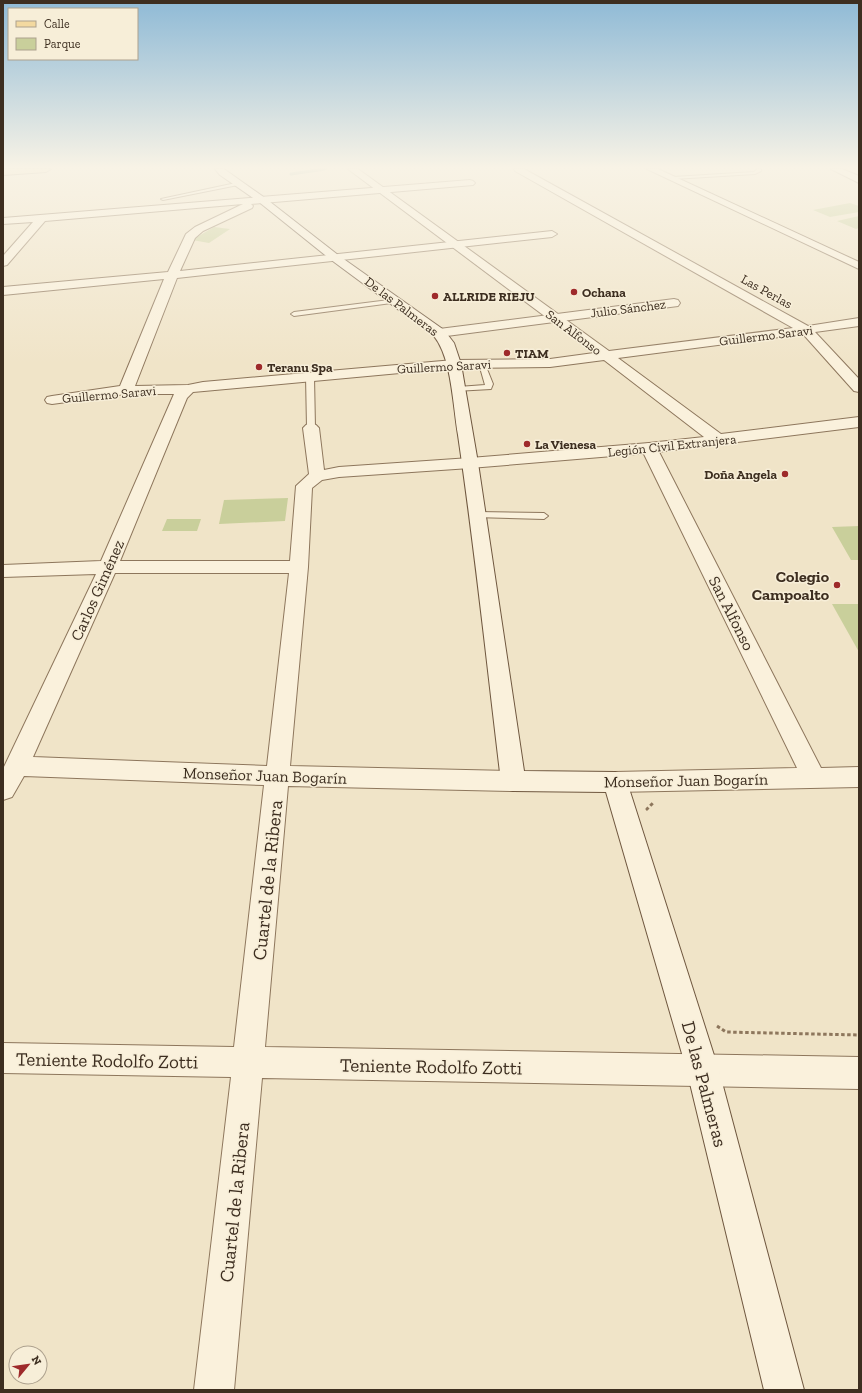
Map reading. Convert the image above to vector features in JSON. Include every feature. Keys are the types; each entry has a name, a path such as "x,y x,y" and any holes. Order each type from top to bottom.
{"street":[{"path":"3,263 28,234"},
{"path":"126,390 172,275 190,236 193,234"},
{"name":"De las Palmeras","path":"305,234 334,257 397,301 439,333 448,343 454,364 470,463"},
{"name":"San Alfonso","path":"441,234 718,440"},
{"path":"3,291 172,275 552,234"},
{"name":"Las Perlas","path":"635,234 806,330 859,388"},
{"path":"791,234 859,266"},
{"name":"Julio Sánchez","path":"439,333 674,303"},
{"name":"Guillermo Saravi","path":"52,400 126,390 188,389 203,386 454,364 550,363 859,322"},
{"name":"Carlos Giménez","path":"3,790 17,766 108,567 180,396 188,389"},
{"name":"Legión Civil Extranjera","path":"317,476 339,472 649,448 859,422"},
{"path":"311,428 317,476"},
{"name":"San Alfonso","path":"649,448 814,778"},
{"path":"470,463 513,781"},
{"name":"Cuartel de la Ribera","path":"214,1390 249,1063 299,567 304,486 317,476"},
{"path":"3,570 108,567 299,567"},
{"name":"Monseñor Juan Bogarín","path":"17,766 278,776 513,781 615,782 859,777"},
{"name":"De las Palmeras","path":"615,782 704,1071 784,1390"},
{"name":"Teniente Rodolfo Zotti","path":"3,1058 859,1073"}],"lane":[{"path":"294,314 397,301"},
{"path":"458,389 488,387 489,384 482,364"},
{"path":"310,376 311,428"},
{"path":"477,514 544,516"}],"path":[{"path":"714,1024 726,1032 859,1035"}],"green space":[{"path":"202,234 222,234 209,243 192,240"},
{"path":"288,498 285,521 219,524 224,500"},
{"path":"167,519 201,519 197,531 162,531"},
{"path":"859,526 859,560 851,560 832,527"},
{"path":"832,604 859,604 859,652"}],"place":[{"name":"Ochana","path":"574,292"},
{"name":"ALLRIDE RIEJU","path":"435,296"},
{"name":"TIAM","path":"507,353"},
{"name":"Teranu Spa","path":"259,367"},
{"name":"La Vienesa","path":"527,444"},
{"name":"Doña Angela","path":"785,474"},
{"name":"Colegio Campoalto","path":"837,585"}]}
